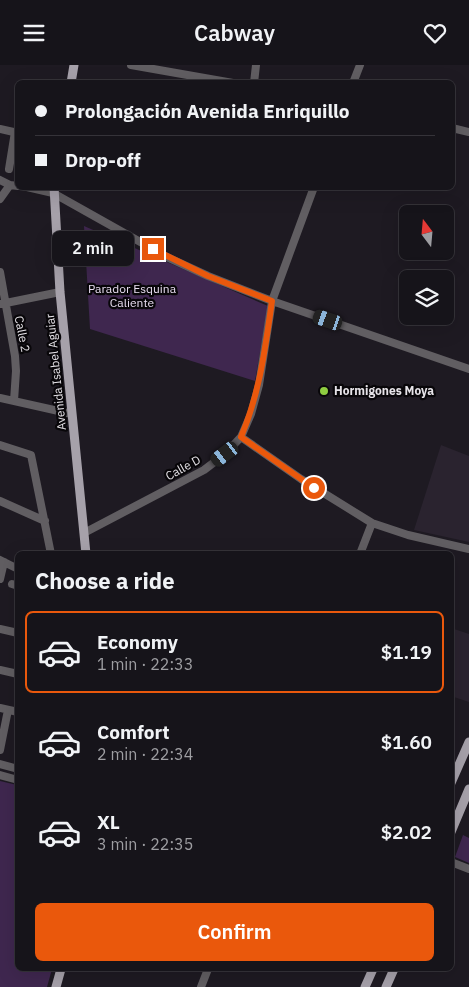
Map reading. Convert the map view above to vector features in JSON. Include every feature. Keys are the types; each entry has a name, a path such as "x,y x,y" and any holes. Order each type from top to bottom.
{"main road":[{"path":"72,80 74,65"},
{"name":"Avenida Isabel Aguiar","path":"53,190 60,292 86,551"},
{"path":"454,776 469,742"},
{"path":"454,825 469,789"},
{"path":"56,987 60,971"},
{"path":"365,987 372,971"},
{"path":"386,987 393,971"}],"street":[{"path":"131,65 216,80"},
{"path":"254,80 256,65"},
{"path":"354,80 360,65"},
{"path":"0,129 15,133"},
{"path":"455,130 469,132"},
{"path":"9,169 15,138"},
{"path":"0,180 14,185 0,199"},
{"path":"53,190 167,257 208,276 272,301 469,369"},
{"name":"Calle D","path":"84,533 204,470 225,454 241,437 251,414 259,385 272,301 313,190"},
{"name":"Calle 2","path":"0,272 2,304 15,356 14,401"},
{"path":"2,304 60,292"},
{"path":"0,398 72,414"},
{"path":"241,437 300,479 372,523 408,535 469,549"},
{"path":"0,445 31,455 50,551"},
{"path":"0,501 45,521"},
{"path":"361,551 372,523"},
{"path":"0,579 2,561 15,568"},
{"path":"0,629 15,632"},
{"path":"0,670 15,673"},
{"path":"0,750 4,709"},
{"path":"0,764 15,768"},
{"path":"0,775 15,779"},
{"path":"454,863 469,869"},
{"path":"201,987 207,971"}],"shaded area":[{"path":"441,445 469,456 469,542 414,530"},
{"path":"454,629 469,634 469,702 454,697"}],"green space":[{"name":"Parador Esquina Caliente","path":"84,226 268,306 255,381 90,329"},
{"path":"0,781 15,785 15,971 51,971 47,987 0,987"},
{"path":"463,835 469,838 469,863 455,857"}],"place":[{"name":"Hormigones Moya","path":"324,391"}],"route":[{"path":"153,249 208,276 272,301 259,385 251,414 241,437 314,488"}]}
